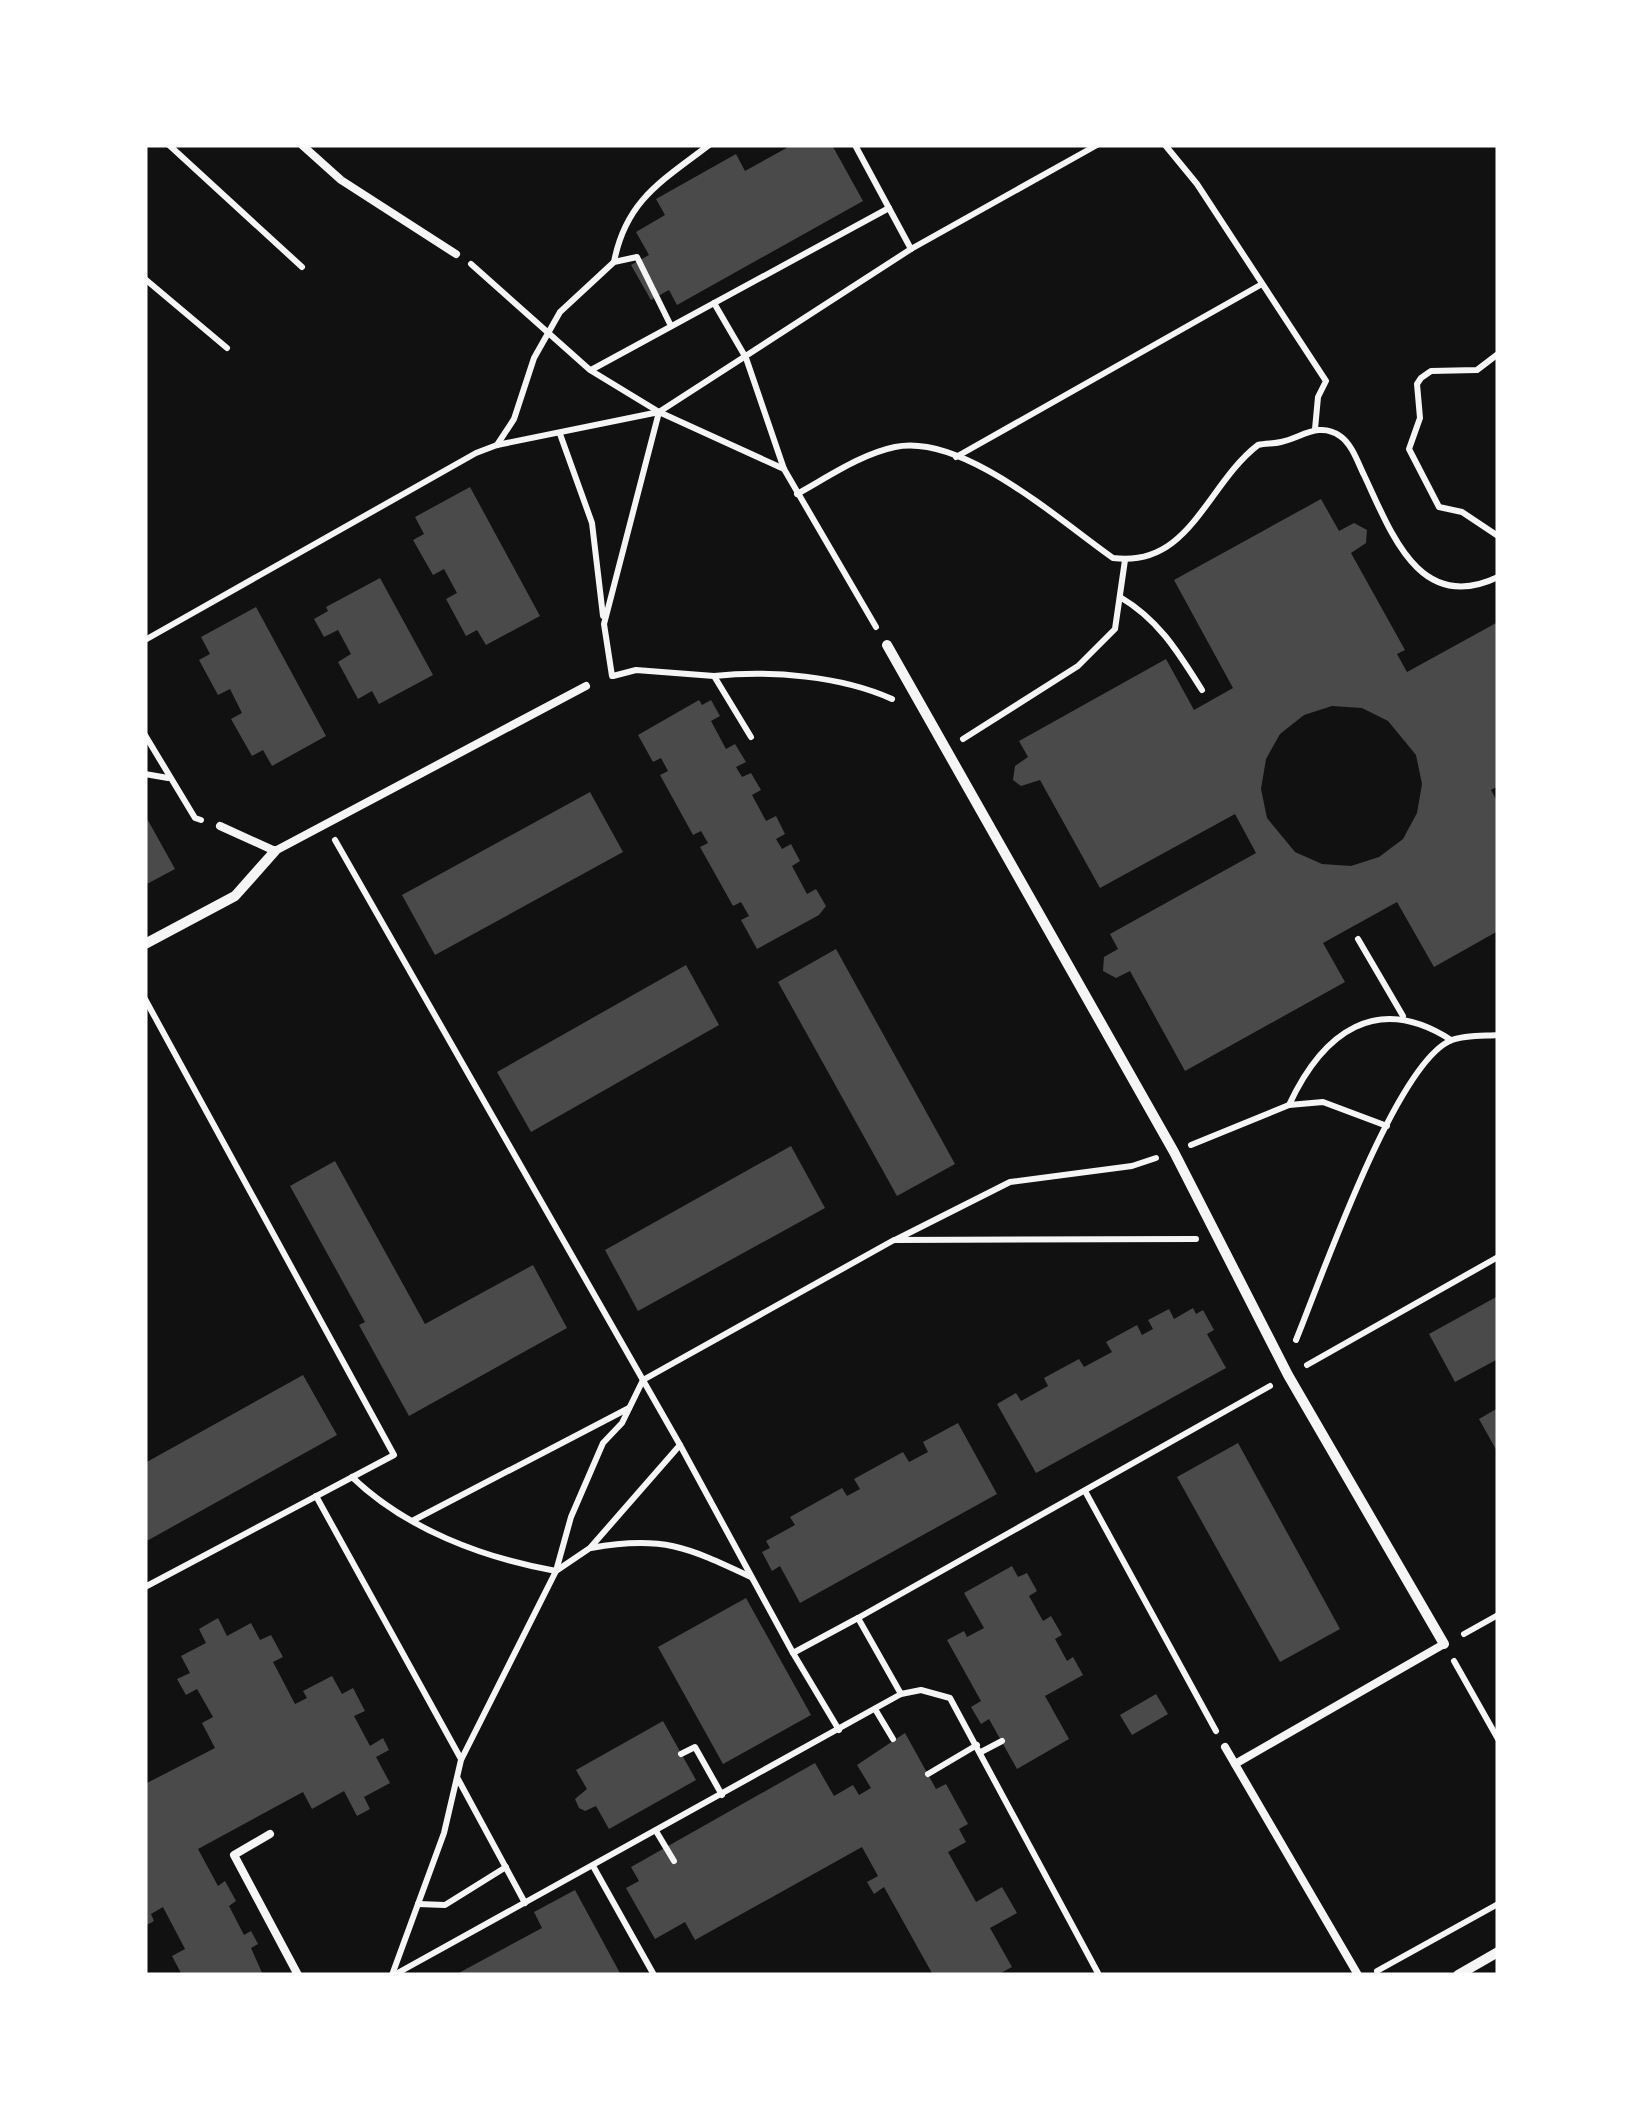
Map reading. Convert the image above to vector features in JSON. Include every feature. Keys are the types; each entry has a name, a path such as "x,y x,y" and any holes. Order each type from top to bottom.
{"street":[{"path":"888,645 1174,1152 1286,1372 1444,1644"},
{"path":"145,944 235,896 275,851"},
{"path":"1458,1975 1498,1952"}],"lane":[{"path":"302,145 341,180 456,254"},
{"path":"220,826 275,851 586,686"},
{"path":"1235,1764 1444,1644"},
{"path":"1225,1747 1358,1975"},
{"path":"270,1834 234,1855 298,1975"}],"path":[{"path":"169,145 302,266"},
{"path":"614,262 621,228 651,189 709,145"},
{"path":"855,145 911,249"},
{"path":"145,640 498,445 659,412 911,249 1096,145"},
{"path":"1164,145 1197,184 1326,381 1318,398 1315,429"},
{"path":"590,370 888,208"},
{"path":"456,254 486,274 546,335 590,370 659,412 784,469"},
{"path":"498,445 514,419 534,358 546,335 564,308 614,262 637,258 671,326"},
{"path":"145,279 228,348"},
{"path":"956,457 1262,284"},
{"path":"714,303 746,358 784,469 888,645"},
{"path":"1498,354 1477,370 1432,371 1421,378 1417,384 1420,418 1409,449 1439,507 1462,512 1498,536"},
{"path":"604,624 640,498 659,412"},
{"path":"797,494 875,452 901,446 956,457 977,463 1113,558 1126,560 1151,556 1177,542 1212,493 1258,445 1282,442 1315,429 1338,434 1352,450 1391,534 1418,572 1447,587 1498,578"},
{"path":"560,434 592,523 612,676"},
{"path":"946,750 1078,666 1116,629 1126,560"},
{"path":"1120,597 1144,611 1170,639 1202,690"},
{"path":"586,686 636,670 781,676 862,685 926,714"},
{"path":"714,676 751,737"},
{"path":"145,735 195,818 220,826"},
{"path":"145,774 170,778"},
{"path":"326,826 839,1730"},
{"path":"1358,939 1403,1017"},
{"path":"145,1000 394,1455 145,1586"},
{"path":"1290,1105 1307,1066 1374,1018 1403,1017 1425,1024 1451,1040 1498,1035"},
{"path":"1286,1372 1387,1126 1415,1077 1451,1040"},
{"path":"393,1975 444,1833 461,1760 556,1571 572,1516 603,1443 630,1408 643,1380 894,1240 1010,1182 1132,1166 1290,1105 1323,1102 1387,1126"},
{"path":"894,1240 1217,1239"},
{"path":"792,1653 1084,1491 1286,1372 1498,1257"},
{"path":"413,1521 630,1408"},
{"path":"352,1477 413,1521 520,1565 556,1571 590,1548 680,1445"},
{"path":"1084,1491 1225,1747"},
{"path":"316,1496 461,1760"},
{"path":"590,1548 640,1539 696,1552 753,1578"},
{"path":"1498,1615 1444,1644 1498,1739"},
{"path":"858,1618 901,1694"},
{"path":"393,1975 901,1694 920,1690 950,1698 1099,1975"},
{"path":"874,1709 893,1739"},
{"path":"928,1774 1002,1741"},
{"path":"681,1754 695,1747 722,1794"},
{"path":"458,1778 525,1903"},
{"path":"656,1831 674,1861"},
{"path":"593,1866 654,1975"},
{"path":"418,1904 445,1905 506,1867"},
{"path":"1370,1975 1498,1904"}],"building":[{"path":"792,145 832,145 863,201 677,305 669,290 651,300 631,265 649,255 636,232 665,215 656,199 736,154 745,171"},
{"path":"470,487 540,616 486,645 477,630 466,636 446,599 457,593 444,569 433,575 413,540 424,534 415,517"},
{"path":"1321,499 1339,531 1354,523 1367,530 1366,543 1351,553 1405,650 1397,654 1407,672 1498,622 1498,786 1491,790 1498,803 1498,931 1434,967 1397,902 1323,943 1345,982 1185,1071 1130,971 1116,978 1103,971 1104,957 1118,949 1110,934 1256,853 1235,814 1100,888 1040,780 1021,786 1013,780 1015,766 1028,757 1019,741 1166,659 1194,710 1233,688 1174,580","holes":["1332,706 1362,708 1388,721 1416,755 1422,784 1417,813 1403,839 1379,857 1351,866 1322,864 1295,852 1267,818 1261,789 1266,759 1280,734 1304,715"]},
{"path":"380,578 433,675 379,704 372,691 358,699 338,662 351,654 338,630 324,637 314,619 328,611 326,607"},
{"path":"256,607 326,736 272,766 263,750 252,756 231,719 242,713 230,689 218,695 199,660 210,654 201,637"},
{"path":"699,700 702,705 711,700 720,716 711,721 726,749 735,744 746,762 736,767 742,777 751,773 761,790 752,795 766,821 776,816 785,834 776,839 782,849 791,844 800,861 792,866 807,894 816,889 826,906 819,915 757,949 741,920 749,916 741,902 733,906 700,847 708,843 701,831 693,835 660,775 668,771 661,758 653,762 638,735"},
{"path":"590,792 623,852 435,955 402,895"},
{"path":"145,815 175,869 145,885"},
{"path":"836,949 955,1164 897,1196 778,982"},
{"path":"686,965 719,1025 531,1132 497,1072"},
{"path":"791,1146 825,1208 638,1311 605,1250"},
{"path":"335,1161 425,1324 533,1265 567,1328 409,1416 359,1325 365,1322 290,1186"},
{"path":"1498,1296 1498,1359 1455,1382 1429,1334"},
{"path":"1193,1308 1196,1314 1203,1310 1214,1330 1207,1334 1226,1368 1036,1473 997,1404 1016,1393 1021,1401 1048,1386 1044,1378 1079,1359 1084,1367 1112,1352 1106,1342 1137,1325 1142,1335 1153,1329 1148,1320 1169,1309 1174,1319"},
{"path":"303,1375 337,1435 145,1542 145,1463"},
{"path":"1498,1408 1498,1453 1479,1419"},
{"path":"958,1423 997,1494 800,1603 780,1566 772,1571 762,1552 770,1548 766,1541 795,1525 790,1517 842,1488 847,1496 860,1489 854,1479 903,1452 909,1462 928,1452 923,1442"},
{"path":"1238,1443 1340,1629 1280,1662 1177,1477"},
{"path":"1012,1566 1018,1577 1027,1573 1037,1591 1029,1596 1043,1621 1051,1616 1062,1635 1055,1639 1067,1661 1073,1657 1083,1675 1045,1696 1069,1739 1017,1769 989,1719 981,1724 971,1707 981,1701 947,1640 964,1631 967,1637 984,1628 964,1593"},
{"path":"746,1598 811,1715 723,1764 658,1647"},
{"path":"218,1618 227,1636 251,1623 260,1640 271,1635 283,1657 273,1662 295,1704 307,1698 303,1691 332,1676 342,1694 353,1688 365,1711 354,1716 370,1746 383,1738 389,1750 376,1757 390,1783 364,1797 370,1809 357,1816 344,1791 312,1809 303,1792 198,1849 218,1886 225,1881 236,1901 229,1906 244,1935 251,1931 258,1944 251,1948 263,1975 182,1975 172,1956 185,1949 163,1907 151,1914 154,1921 145,1926 145,1784 215,1748 202,1723 213,1717 197,1689 186,1695 177,1679 190,1673 181,1656 206,1643 199,1629"},
{"path":"1156,1694 1168,1714 1132,1735 1120,1715"},
{"path":"663,1721 696,1780 609,1829 596,1806 585,1811 579,1808 575,1799 587,1789 576,1770"},
{"path":"905,1733 936,1789 946,1784 968,1824 959,1829 966,1842 948,1852 976,1902 1002,1887 1017,1913 990,1928 1012,1967 997,1975 933,1975 884,1887 874,1894 867,1882 878,1876 862,1847 695,1940 685,1922 655,1939 626,1888 639,1881 631,1867 815,1763 834,1796 853,1785 859,1795 871,1788 857,1765"},
{"path":"575,1890 621,1975 455,1975 542,1928 534,1912"}]}
